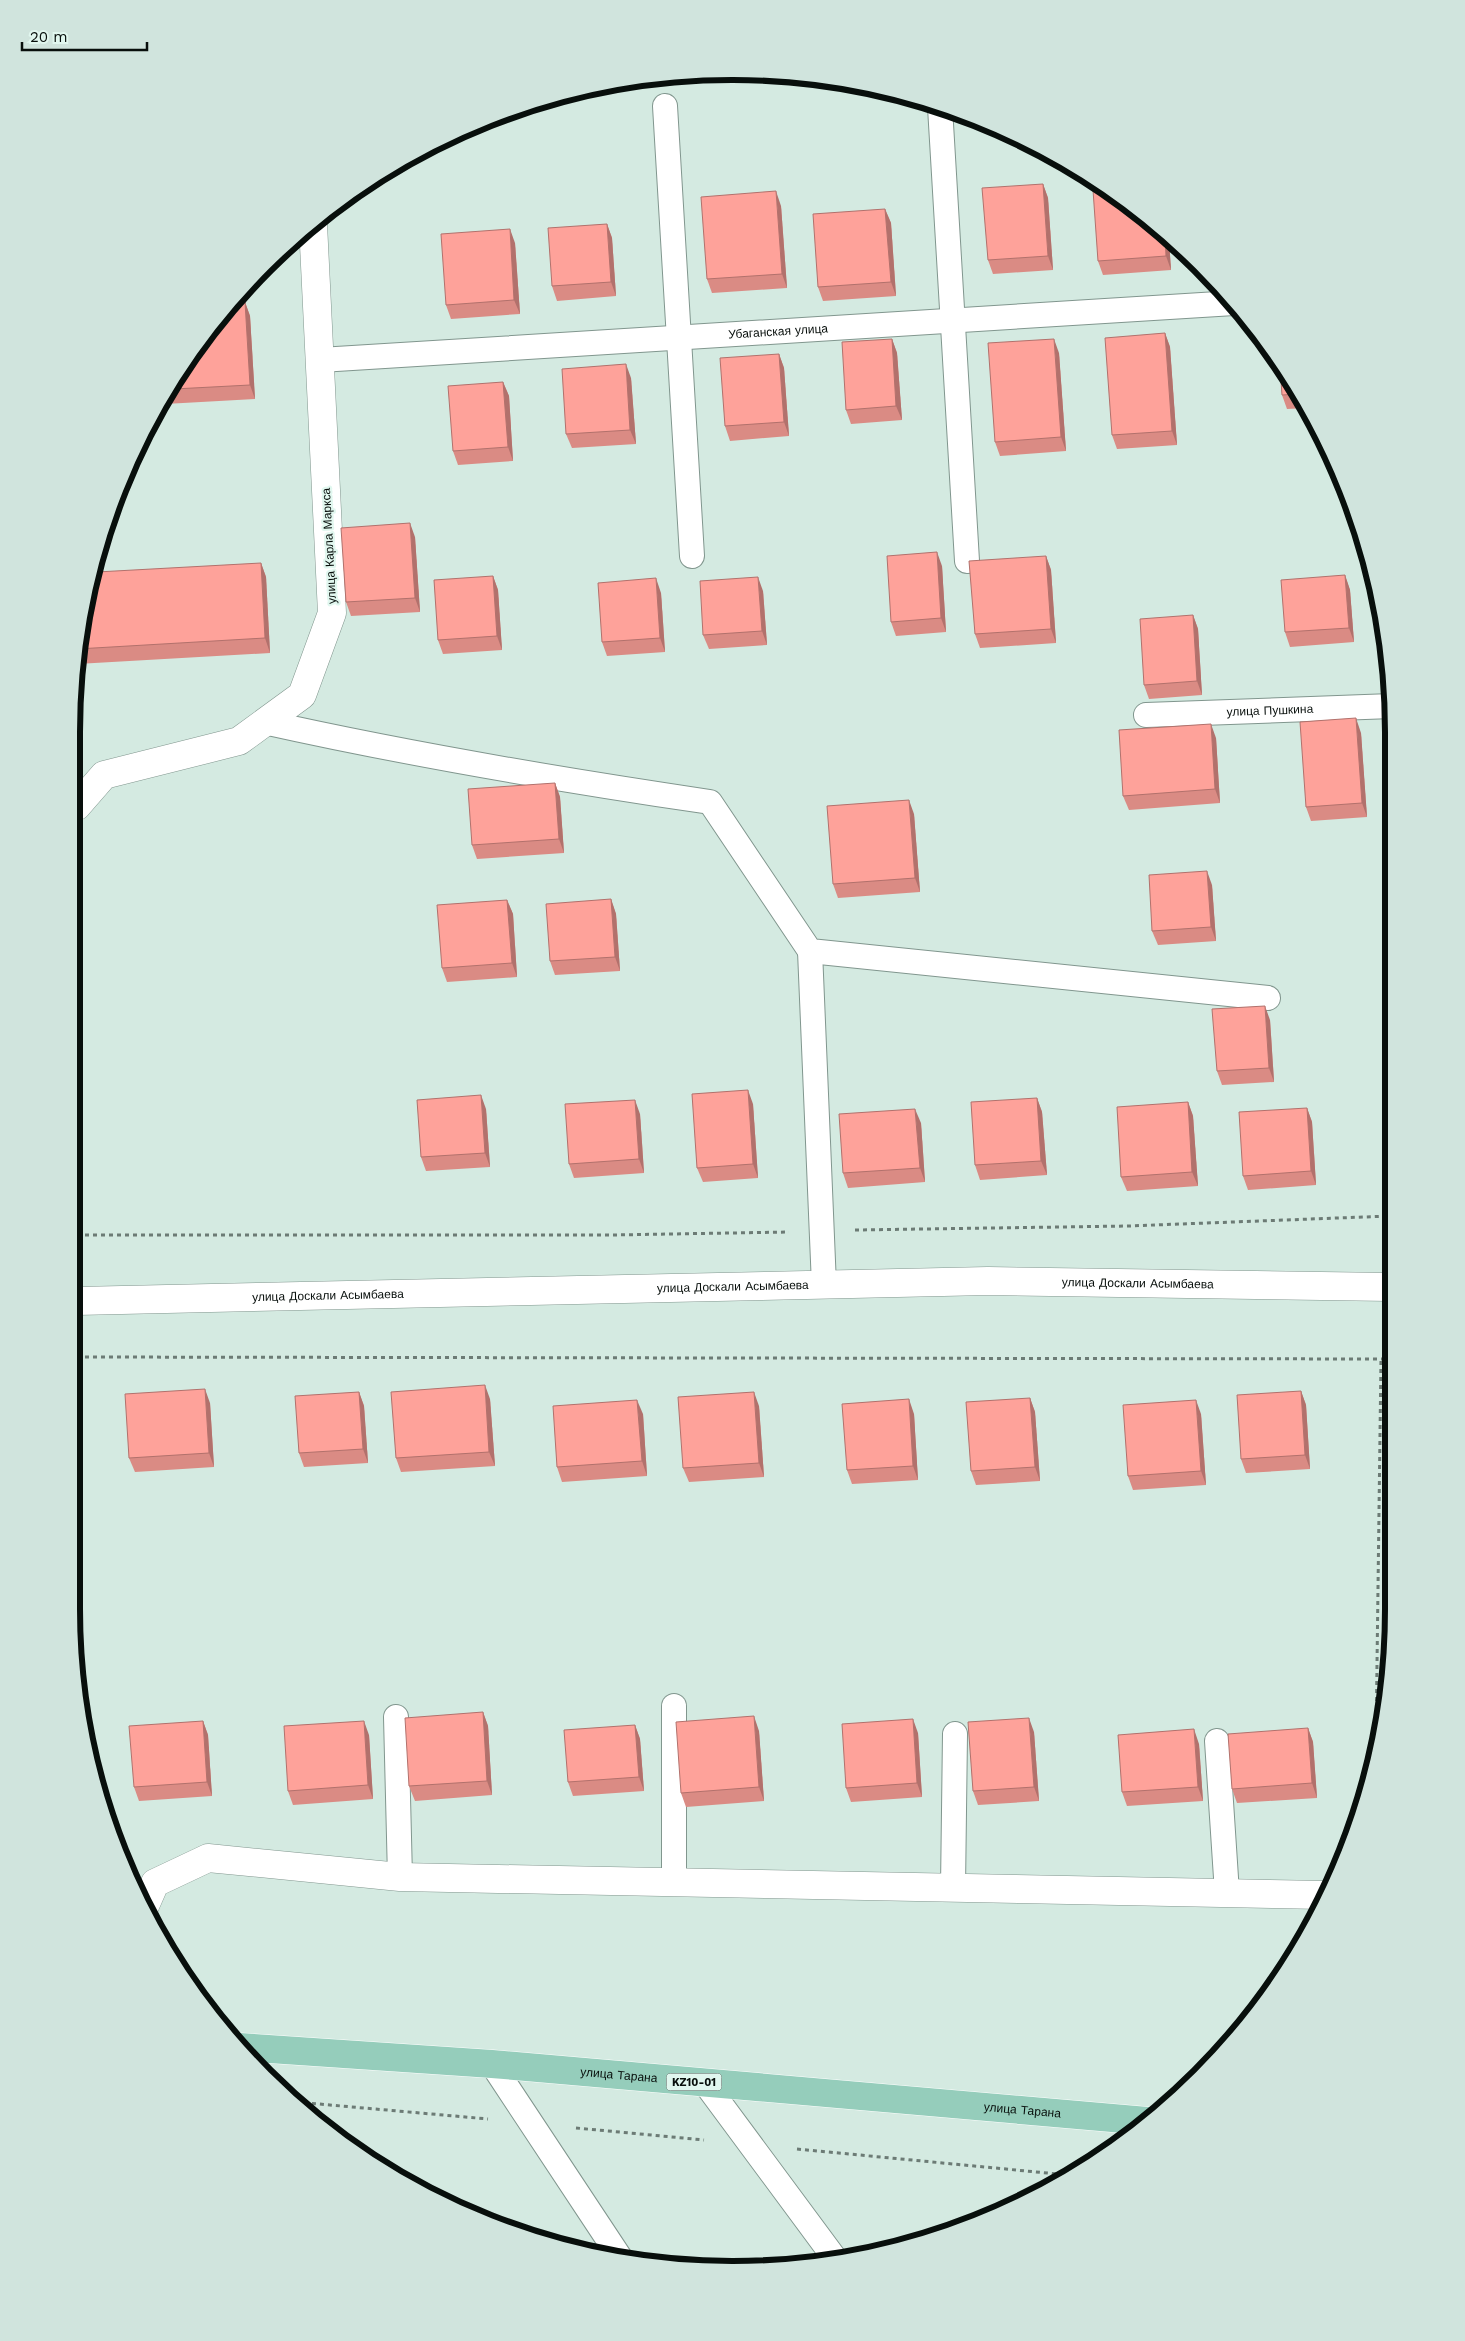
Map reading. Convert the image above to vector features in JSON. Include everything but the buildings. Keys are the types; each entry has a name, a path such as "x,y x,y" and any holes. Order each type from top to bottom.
{"main road":[{"name":"улица Тарана","path":"250,2048 492,2064 1137,2120"}],"street":[{"name":"улица Карла Маркса","path":"80,803 104,775 238,741 302,695 332,613 313,233"},
{"name":"улица Доскали Асымбаева","path":"80,1301 988,1281 1385,1287"},
{"path":"148,1899 155,1883 208,1858 400,1877 1319,1895"}],"lane":[{"path":"665,106 692,556"},
{"path":"940,114 967,561"},
{"name":"Убаганская улица","path":"320,360 1224,304"},
{"name":"улица Пушкина","path":"1146,715 1384,706"},
{"path":"264,722 333,738 578,783 710,802 810,951 824,1285"},
{"path":"810,951 1268,998"},
{"path":"674,1706 674,1882"},
{"path":"396,1717 400,1877"},
{"path":"953,1888 955,1734"},
{"path":"1218,1741 1227,1893"},
{"path":"492,2064 615,2250"},
{"path":"705,2083 831,2253"}],"path":[{"path":"80,1235 611,1235 1128,1226 1385,1216"},
{"path":"80,1357 1385,1359"},
{"path":"1376,1710 1381,1359"},
{"path":"307,2103 1059,2174"}]}
